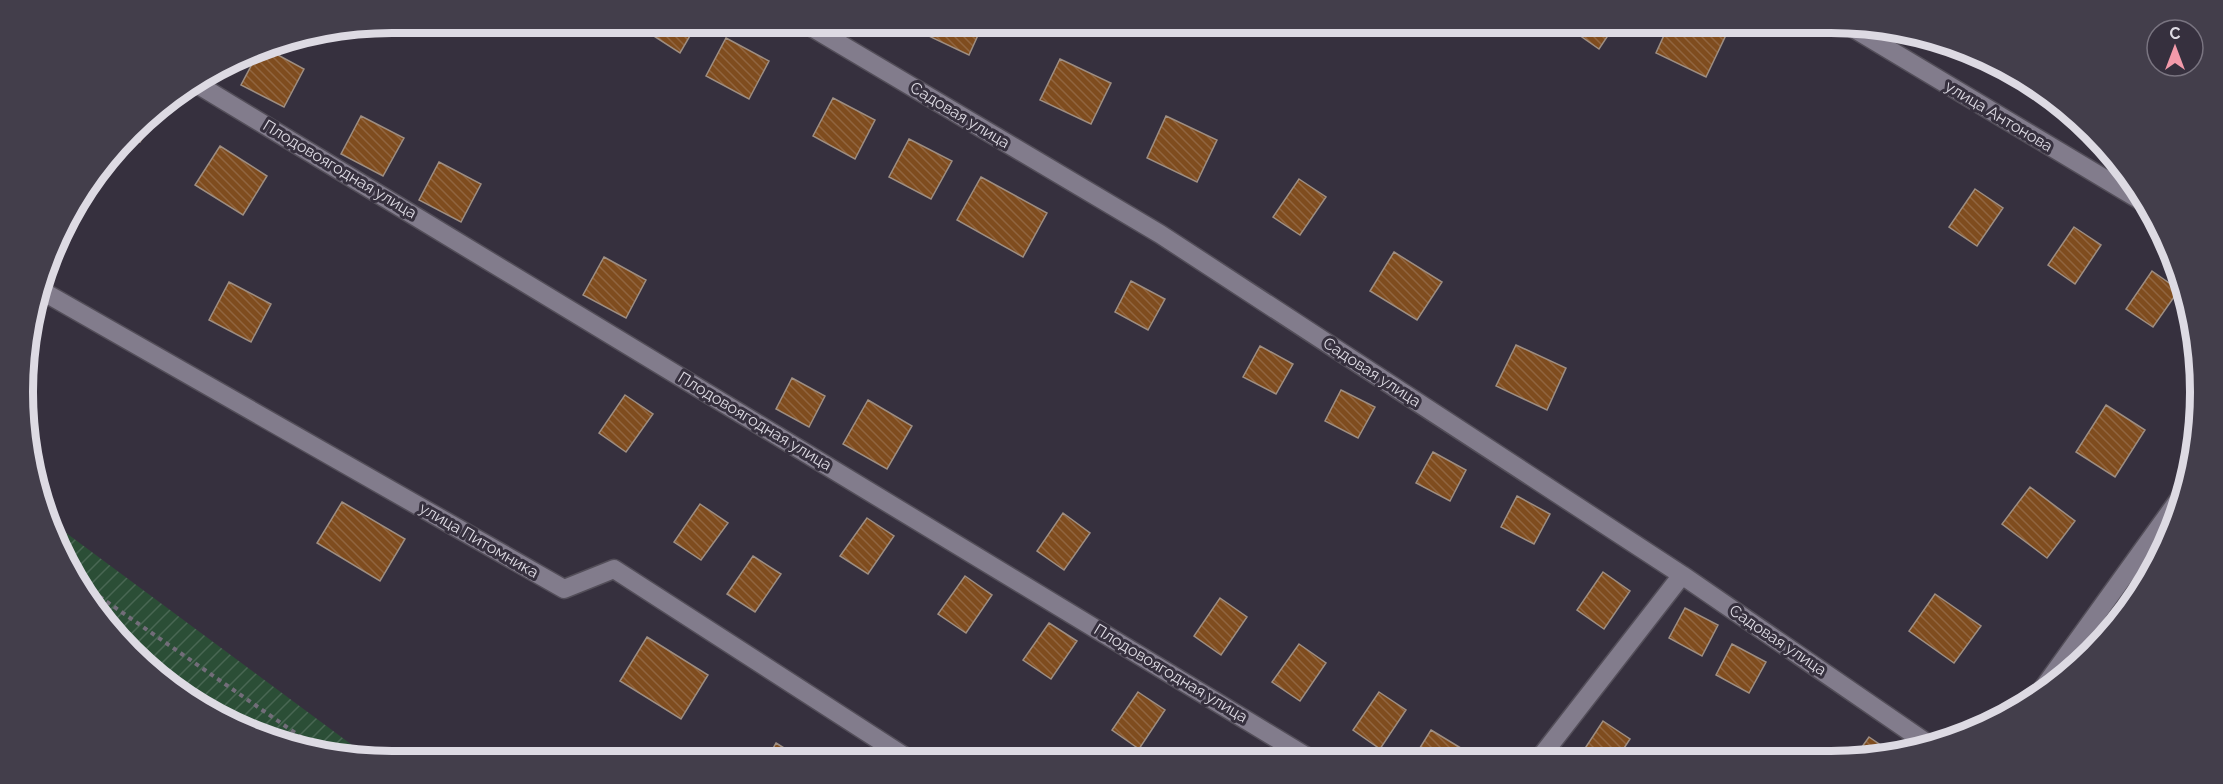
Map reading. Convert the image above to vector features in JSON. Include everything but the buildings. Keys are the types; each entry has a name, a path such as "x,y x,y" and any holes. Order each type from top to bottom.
{"street":[{"name":"Садовая улица","path":"822,33 1160,234 1682,575 1922,740"},
{"name":"улица Антонова","path":"1864,35 2129,194"},
{"name":"Плодовоягодная улица","path":"203,87 1299,751"},
{"name":"улица Питомника","path":"47,294 564,589 614,568 896,751"},
{"path":"2053,674 2168,514"},
{"path":"1545,751 1682,575"}],"path":[{"path":"96,594 306,741"}],"green space":[{"path":"60,528 358,749 299,739 255,724 212,703 173,677 138,646 107,611 81,571"}]}
